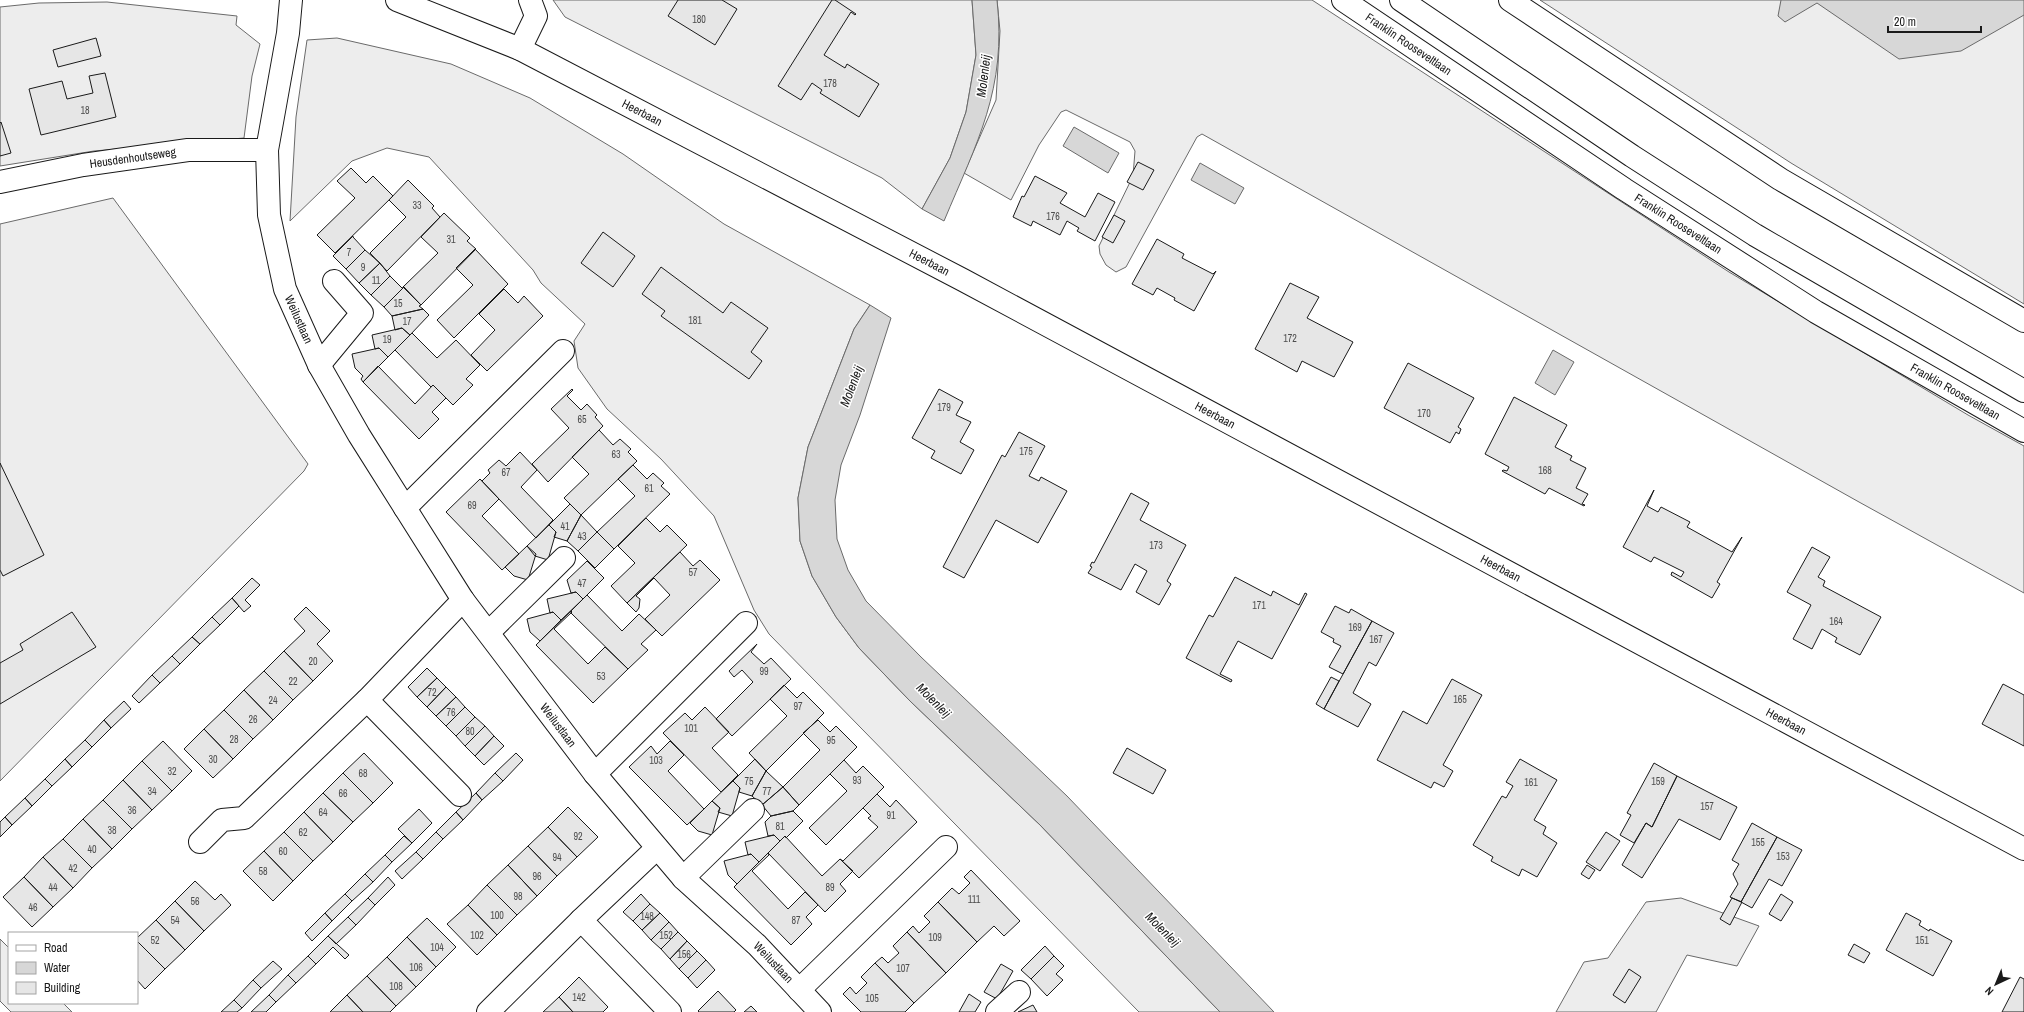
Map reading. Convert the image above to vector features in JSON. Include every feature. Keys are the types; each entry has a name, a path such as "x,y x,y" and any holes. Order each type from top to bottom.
{"street":[{"name":"Weilustlaan","path":"291,0 288,33 267,150 269,214 285,289 319,365 359,435 463,600 490,632 595,774 683,878 757,945 820,1012"},
{"name":"Heerbaan","path":"397,0 520,49 963,280 2024,849"},
{"path":"520,49 536,16 530,0"},
{"name":"Franklin Rooseveltlaan","path":"1343,0 1624,189 1816,312 2024,431"},
{"path":"1401,0 1632,156 1755,235 2024,392"},
{"path":"1510,0 1780,179 2024,321"},
{"name":"Heusdenhoutseweg","path":"0,182 83,166 188,150 267,150"},
{"path":"319,365 362,313 334,281"},
{"path":"405,508 563,352"},
{"path":"490,632 564,558"},
{"path":"200,842 222,820 244,818 367,700 463,600"},
{"path":"595,774 746,623"},
{"path":"367,700 460,795"},
{"path":"683,878 752,810"},
{"path":"799,990 946,847"},
{"path":"488,1012 581,920 657,848"},
{"path":"581,920 670,1012"},
{"path":"997,1012 1019,992"}],"shaded area":[{"path":"553,0 972,0 976,55 966,112 950,158 922,209 882,178 565,17"},
{"path":"997,0 1312,0 1729,272 1968,415 2024,446 2024,593 1202,134 1197,137 1126,267 1116,272 1106,265 1100,254 1099,246 1133,176 1135,151 1130,142 1066,110 1061,112 1039,145 1011,200 964,173 996,100 1000,31"},
{"path":"1540,0 2024,0 2024,304 1791,163"},
{"path":"107,2 237,16 236,25 260,44 252,76 244,138 94,151 0,166 0,7 39,3"},
{"path":"337,38 451,64 530,98 623,154 724,224 870,305 854,329 808,447 798,498 800,541 812,576 836,617 859,648 910,701 1040,825 1220,1012 1139,1012 769,634 754,610 714,516 661,459 607,409 578,368 574,341 585,324 541,283 533,270 429,157 387,148 352,161 290,221 296,117 307,40"},
{"path":"113,198 308,464 304,471 0,781 0,224"},
{"path":"1681,898 1759,926 1737,966 1687,955 1656,1012 1556,1012 1584,962 1608,958 1646,902"},
{"path":"0,939 8,947 8,1004 64,1004 72,1012 11,1012 0,1001"}],"water":[{"name":"Molenleij","path":"972,0 997,0 999,32 998,61 987,114 968,166 944,221 922,209 950,158 966,112 976,55"},
{"path":"1781,0 2024,0 2024,15 1961,51 1899,59 1817,3 1785,22 1778,16"},
{"path":"1074,127 1119,153 1108,173 1063,146"},
{"path":"1200,163 1244,188 1235,204 1191,180"},
{"name":"Molenleij","path":"870,305 891,318 860,415 841,465 835,500 837,539 848,570 866,601 921,657 1067,796 1274,1012 1220,1012 1040,825 910,701 859,648 836,617 812,576 800,541 798,498 808,447 854,329"},
{"path":"1553,350 1574,362 1555,395 1535,383"}],"building":[{"path":"678,0 722,0 737,9 715,45 668,16"},
{"path":"832,0 835,0 856,14 855,15 851,12 824,55 845,68 847,64 879,84 859,117 820,93 822,90 812,83 801,100 778,86"},
{"path":"96,38 101,56 58,67 53,50"},
{"path":"105,73 116,117 41,135 29,89 62,81 67,99 93,93 89,76"},
{"path":"1,122 11,153 0,156 0,123"},
{"path":"1138,162 1154,170 1143,190 1127,182"},
{"path":"351,168 366,183 373,176 393,196 335,253 317,235 355,198 337,181"},
{"path":"1035,176 1067,193 1060,203 1085,217 1098,193 1115,202 1095,241 1077,231 1079,228 1067,221 1060,235 1033,221 1031,226 1013,217 1022,196 1024,197"},
{"path":"408,180 434,206 432,208 440,217 387,271 370,253 406,217 389,200"},
{"path":"444,213 470,238 467,241 476,249 421,305 403,287 438,253 421,237"},
{"path":"1114,215 1125,221 1113,243 1102,237"},
{"path":"603,232 635,256 613,287 581,263"},
{"path":"353,236 365,250 346,269 333,256"},
{"path":"1157,239 1184,254 1182,258 1213,274 1216,271 1194,311 1174,300 1175,298 1157,288 1153,295 1132,284"},
{"path":"475,249 508,284 454,338 437,320 473,285 456,268"},
{"path":"365,250 380,263 359,283 346,269"},
{"path":"380,263 390,276 371,295 359,283"},
{"path":"661,267 723,313 731,302 768,328 751,352 762,361 749,379 661,316 665,311 642,294"},
{"path":"390,276 402,288 404,287 384,307 371,295"},
{"path":"1290,283 1319,297 1307,318 1353,342 1334,377 1302,361 1297,372 1255,349"},
{"path":"404,287 423,309 392,316 384,307"},
{"path":"504,289 518,303 524,296 543,316 487,371 471,355 495,330 479,314"},
{"path":"423,309 429,315 410,335 402,328 395,330 392,316"},
{"path":"402,328 410,335 388,357 379,348 375,349 372,335"},
{"path":"412,333 437,358 456,340 480,365 466,379 473,385 453,405 433,385 431,387 395,350"},
{"path":"379,348 388,357 363,382 361,379 363,376 355,368 352,354"},
{"path":"1408,363 1474,398 1458,427 1461,429 1459,434 1456,432 1450,443 1384,408"},
{"path":"378,366 415,404 433,385 446,398 432,412 439,419 419,439 363,382"},
{"path":"572,389 573,390 567,396 581,410 587,404 597,415 595,417 603,426 548,482 532,464 569,428 551,409"},
{"path":"939,389 963,402 956,415 971,422 960,442 974,450 961,474 931,458 935,451 912,438"},
{"path":"1514,397 1567,425 1555,447 1572,456 1570,460 1586,468 1576,488 1588,494 1582,504 1585,505 1584,506 1549,488 1545,494 1502,471 1507,471 1509,467 1485,454"},
{"path":"599,430 613,445 620,439 631,449 628,452 637,461 581,515 564,498 589,474 572,457"},
{"path":"1019,432 1045,446 1029,476 1039,481 1041,477 1067,491 1038,543 996,520 964,578 943,567 1002,455 1005,457"},
{"path":"520,452 537,470 521,487 553,520 536,538 480,479 482,481 490,473 488,470 499,460 506,466"},
{"path":"0,463 44,555 3,576 0,570"},
{"path":"633,465 647,479 653,473 664,483 661,486 670,494 614,549 597,532 635,496 618,479"},
{"path":"480,479 499,499 482,516 519,554 502,570 446,512"},
{"path":"1654,490 1647,506 1658,512 1661,507 1690,522 1687,527 1732,552 1742,537 1717,582 1720,584 1712,598 1671,575 1672,572 1681,577 1684,572 1654,557 1651,562 1623,547"},
{"path":"1131,493 1149,503 1140,520 1186,545 1167,581 1171,584 1159,605 1136,592 1147,571 1135,564 1121,590 1088,573 1092,567 1090,566 1092,562 1094,563"},
{"path":"570,504 581,515 567,541 554,537 556,532 549,525"},
{"path":"581,515 597,532 578,551 567,541"},
{"path":"646,518 660,532 667,525 687,545 627,603 611,586 635,563 618,546"},
{"path":"549,525 556,532 548,560 535,556 527,546"},
{"path":"597,532 614,549 595,568 578,551"},
{"path":"527,546 536,554 528,580 514,576 505,567"},
{"path":"1812,547 1830,557 1818,577 1825,581 1823,586 1881,617 1860,655 1835,642 1837,638 1822,629 1812,649 1793,639 1811,605 1787,592"},
{"path":"680,552 693,566 700,560 720,580 662,636 645,619 670,595 654,578 636,596 640,599 639,608 636,612 627,603"},
{"path":"587,561 604,578 583,599 576,592 571,593 567,580"},
{"path":"1235,577 1271,596 1273,591 1299,605 1305,593 1307,594 1272,659 1238,641 1220,674 1232,680 1231,682 1186,658 1209,615 1213,617"},
{"path":"252,578 260,585 245,600 251,606 244,612 232,598"},
{"path":"576,592 583,599 561,620 553,612 550,613 547,599"},
{"path":"587,595 622,631 639,614 656,630 641,644 648,650 628,669 571,613 571,611"},
{"path":"232,598 239,606 220,625 212,617"},
{"path":"1335,606 1349,613 1351,609 1372,621 1343,674 1329,667 1341,646 1333,642 1334,639 1321,632"},
{"path":"306,607 330,631 317,644 333,661 313,681 284,651 305,631 294,619"},
{"path":"571,611 572,612 554,629 588,664 605,647 628,669 593,703 536,645"},
{"path":"72,612 96,647 0,704 0,663 23,650 20,644"},
{"path":"553,612 561,620 540,641 530,632 527,619"},
{"path":"212,617 220,625 200,644 192,637"},
{"path":"1372,621 1394,633 1376,666 1369,662 1353,693 1371,704 1358,727 1324,709"},
{"path":"192,637 200,644 180,664 172,656"},
{"path":"757,644 751,652 764,664 771,658 791,679 732,736 716,719 753,682 742,670 734,677 729,671"},
{"path":"284,651 313,681 293,700 264,671"},
{"path":"172,656 180,664 160,683 152,675"},
{"path":"427,668 437,678 417,697 408,687"},
{"path":"264,671 293,700 273,720 244,690"},
{"path":"152,675 160,683 139,703 132,696"},
{"path":"1331,677 1339,681 1324,709 1316,704"},
{"path":"437,678 446,687 427,707 417,697"},
{"path":"1452,679 1482,695 1443,765 1453,771 1444,787 1434,782 1431,788 1377,760 1403,711 1427,724"},
{"path":"2003,684 2024,695 2024,746 1982,724"},
{"path":"784,685 797,698 803,692 824,713 766,771 749,753 787,716 770,699"},
{"path":"446,687 456,697 436,716 427,707"},
{"path":"244,690 273,720 253,739 224,710"},
{"path":"456,697 465,707 446,726 436,716"},
{"path":"124,701 131,709 111,728 104,720"},
{"path":"465,707 475,717 456,736 446,726"},
{"path":"705,707 729,732 712,748 738,775 721,792 663,733 685,713 692,720"},
{"path":"224,710 253,739 233,759 204,729"},
{"path":"475,717 485,726 465,746 456,736"},
{"path":"104,720 111,728 92,747 85,740"},
{"path":"818,720 830,732 836,726 857,747 799,805 783,787 820,750 803,733"},
{"path":"485,726 494,736 475,756 465,746"},
{"path":"204,729 233,759 213,778 184,749"},
{"path":"494,736 504,746 484,765 475,756"},
{"path":"85,740 92,747 72,767 65,759"},
{"path":"163,741 192,771 172,791 142,761"},
{"path":"670,741 684,755 668,771 704,809 687,825 629,767 651,746 657,754"},
{"path":"1127,748 1166,770 1153,794 1113,773"},
{"path":"364,753 393,783 373,803 343,773"},
{"path":"516,753 523,760 503,781 495,773"},
{"path":"65,759 72,767 52,786 45,779"},
{"path":"755,759 766,771 752,796 739,792 740,788 733,781"},
{"path":"1520,759 1557,780 1534,820 1546,827 1543,834 1557,843 1537,877 1522,869 1519,876 1491,861 1493,857 1473,845 1502,796 1506,798 1513,786 1506,782"},
{"path":"844,760 856,773 863,766 884,787 826,845 809,828 847,791 830,774"},
{"path":"142,761 172,791 152,810 123,780"},
{"path":"1654,763 1677,776 1652,827 1646,823 1634,843 1620,835 1631,815 1627,813"},
{"path":"766,771 783,787 762,805 752,796"},
{"path":"343,773 373,803 353,822 323,793"},
{"path":"495,773 503,781 482,800 476,793"},
{"path":"1677,776 1737,807 1720,840 1679,819 1642,878 1622,865 1646,823 1652,827"},
{"path":"45,779 52,786 32,806 25,798"},
{"path":"123,780 152,810 132,829 103,800"},
{"path":"733,781 740,788 732,816 718,812 720,808 712,801"},
{"path":"783,787 799,805 793,811 771,816 762,805"},
{"path":"323,793 353,822 333,842 304,812"},
{"path":"476,793 482,800 463,820 456,812"},
{"path":"877,794 890,807 896,800 917,822 859,878 840,859 843,861 878,827 868,818 871,816 863,808"},
{"path":"25,798 32,806 12,825 5,817"},
{"path":"103,800 132,829 112,849 83,819"},
{"path":"712,801 720,808 712,835 698,831 690,823"},
{"path":"568,807 598,837 577,857 548,827"},
{"path":"419,809 432,823 412,843 398,829"},
{"path":"793,811 803,821 786,838 785,836 780,841 774,835 768,836 765,822 771,816"},
{"path":"304,812 333,842 313,861 284,832"},
{"path":"456,812 463,820 443,839 436,832"},
{"path":"5,817 12,825 0,837 0,822"},
{"path":"83,819 112,849 92,868 63,839"},
{"path":"1752,823 1777,837 1741,902 1730,897 1738,884 1733,874 1739,864 1732,860"},
{"path":"548,827 577,857 557,876 528,846"},
{"path":"284,832 313,861 293,881 264,851"},
{"path":"436,832 443,839 423,859 416,852"},
{"path":"1606,832 1620,841 1600,871 1586,862"},
{"path":"774,835 780,841 759,862 751,854 748,855 745,842"},
{"path":"404,836 412,843 392,862 385,855"},
{"path":"785,836 822,876 840,859 853,871 840,884 846,891 825,912 768,853"},
{"path":"1777,837 1802,850 1782,886 1769,879 1752,908 1741,902"},
{"path":"63,839 92,868 73,888 43,857"},
{"path":"528,846 557,876 537,896 508,865"},
{"path":"264,851 293,881 273,901 243,871"},
{"path":"416,852 423,859 402,879 395,871"},
{"path":"768,853 769,855 752,871 788,909 805,892 818,905 806,917 812,924 791,945 734,887"},
{"path":"751,854 759,862 737,884 728,875 724,861"},
{"path":"385,855 392,862 373,882 365,874"},
{"path":"43,857 73,888 53,907 24,877"},
{"path":"508,865 537,896 517,915 487,885"},
{"path":"1587,865 1595,870 1589,879 1581,874"},
{"path":"971,870 1020,921 1004,936 994,926 977,942 938,902 952,888 959,894 970,883 964,877"},
{"path":"365,874 373,882 352,901 345,894"},
{"path":"24,877 53,907 32,927 3,897"},
{"path":"388,877 395,885 375,905 368,898"},
{"path":"195,881 215,900 221,894 231,905 204,931 175,901"},
{"path":"487,885 517,915 497,935 468,905"},
{"path":"345,894 352,901 332,921 325,913"},
{"path":"641,894 650,904 633,921 623,912"},
{"path":"1781,894 1793,902 1781,921 1769,914"},
{"path":"368,898 375,905 356,925 348,917"},
{"path":"1732,898 1742,902 1730,925 1720,919"},
{"path":"175,901 204,931 185,950 156,920"},
{"path":"938,902 977,942 946,973 907,932 913,926 919,933 930,922 924,916"},
{"path":"650,904 660,913 642,930 633,921"},
{"path":"468,905 497,935 477,955 447,924"},
{"path":"325,913 332,921 312,941 305,933"},
{"path":"660,913 669,922 651,940 642,930"},
{"path":"1906,913 1921,921 1919,925 1952,941 1933,976 1886,950"},
{"path":"348,917 356,925 336,944 328,936"},
{"path":"427,918 456,947 436,967 407,937"},
{"path":"156,920 185,950 165,969 138,942 138,937"},
{"path":"669,922 678,932 661,949 651,940"},
{"path":"678,932 687,941 670,959 661,949"},
{"path":"907,932 946,973 914,1003 875,963 882,957 888,963 899,953 893,946"},
{"path":"328,936 349,955 345,959 333,947 316,964 308,956"},
{"path":"407,937 436,967 416,987 387,957"},
{"path":"687,941 697,951 679,969 670,959"},
{"path":"138,942 165,969 145,989 138,981"},
{"path":"1854,944 1870,953 1864,963 1848,955"},
{"path":"1045,946 1054,956 1031,979 1021,970"},
{"path":"697,951 706,960 688,978 679,969"},
{"path":"308,956 316,964 296,983 288,975"},
{"path":"1054,956 1064,966 1056,974 1063,980 1047,996 1031,979"},
{"path":"387,957 416,987 396,1006 367,976"},
{"path":"706,960 715,970 697,988 688,978"},
{"path":"273,961 282,969 261,988 253,980"},
{"path":"875,963 914,1003 905,1012 861,1012 843,994 850,987 856,994 867,983 861,977"},
{"path":"1001,964 1013,971 997,999 984,992"},
{"path":"1629,969 1641,977 1625,1003 1613,995"},
{"path":"288,975 296,983 276,1002 269,995"},
{"path":"367,976 396,1006 390,1012 363,1012 347,995"},
{"path":"579,977 608,1007 603,1012 573,1012 559,997"},
{"path":"2020,977 2024,979 2024,1012 2002,1012"},
{"path":"253,980 261,988 242,1008 234,1000"},
{"path":"718,991 736,1010 734,1012 699,1012 698,1011"},
{"path":"969,994 981,1002 975,1012 959,1012"},
{"path":"269,995 276,1002 266,1012 251,1012"},
{"path":"347,995 363,1012 330,1012"},
{"path":"559,997 573,1012 543,1012"},
{"path":"234,1000 242,1008 237,1012 221,1012"},
{"path":"1033,1005 1037,1012 1018,1012"},
{"path":"751,1006 757,1012 744,1012"}]}
